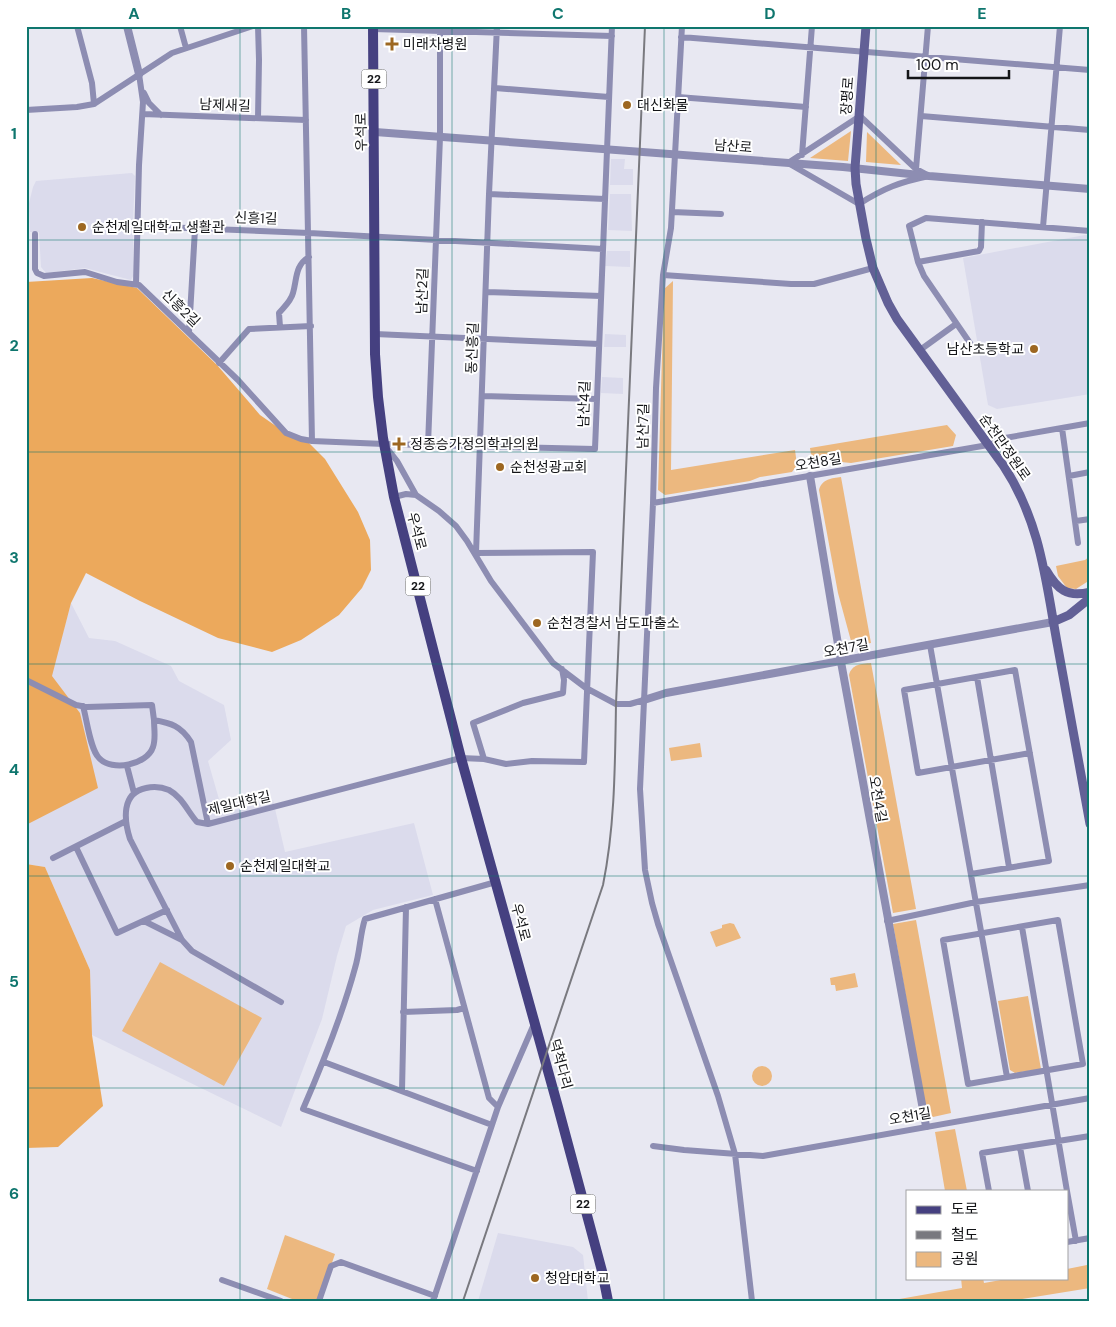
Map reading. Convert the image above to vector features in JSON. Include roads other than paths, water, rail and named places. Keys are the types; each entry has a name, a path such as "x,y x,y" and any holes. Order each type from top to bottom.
{"main road":[{"name":"장평로","path":"856,168 866,26"},
{"name":"우석로","path":"373,28 375,334 378,397 384,444 394,497 461,758 536,1025"},
{"name":"순천만정원로","path":"856,168 859,204 873,268 888,303 1013,479 1023,498 1037,536 1090,824"},
{"path":"1043,565 1054,582 1062,590 1074,594 1090,592"},
{"path":"1053,622 1069,615 1090,598"},
{"name":"덕척다리","path":"536,1025 602,1271 608,1301"}],"street":[{"path":"77,26 92,83 94,104"},
{"path":"35,234 35,269 37,273 44,276 85,272 117,282 136,284 142,90 127,26"},
{"path":"180,26 186,48"},
{"path":"26,110 94,104 166,56 234,29 253,26"},
{"path":"258,26 258,118"},
{"path":"304,26 310,257 312,441"},
{"name":"남산4길","path":"312,441 594,449 612,26"},
{"name":"남산7길","path":"682,26 672,212 670,239 663,275 656,388 640,797 648,886 658,924 718,1096 735,1154 752,1301"},
{"path":"802,155 812,26"},
{"path":"916,169 928,26"},
{"path":"1043,227 1060,26"},
{"path":"373,28 497,29 612,36"},
{"name":"남산2길","path":"428,445 440,137 440,28"},
{"name":"동신흥길","path":"476,553 497,29"},
{"path":"681,37 1090,70"},
{"path":"495,88 609,97"},
{"path":"142,90 149,103 161,115"},
{"path":"678,97 806,107"},
{"name":"남제새길","path":"142,114 306,120"},
{"path":"788,163 860,116 916,169 929,176"},
{"path":"920,116 1090,130"},
{"name":"남산로","path":"375,132 856,168 1090,189"},
{"path":"788,163 859,204 879,191 901,182 929,176"},
{"path":"489,194 605,199"},
{"path":"672,212 721,214"},
{"path":"972,346 924,276 918,262 909,226 926,218 1090,231"},
{"path":"918,262 979,251 981,247 982,222"},
{"name":"신흥1길","path":"137,226 603,249"},
{"path":"188,332 195,229"},
{"path":"280,327 279,313 289,302 293,294 300,265 310,257"},
{"path":"663,275 814,284 873,268"},
{"name":"신흥2길","path":"136,284 238,380 286,433 300,439 312,441"},
{"path":"486,292 601,296"},
{"path":"920,350 956,324"},
{"path":"219,363 249,329 310,326"},
{"path":"375,334 599,344"},
{"path":"482,396 597,398"},
{"name":"오천8길","path":"653,503 988,444 1005,438 1090,423"},
{"path":"1062,428 1078,543"},
{"path":"384,444 397,461 416,495 456,526 476,553 491,581 539,647 553,663 586,688 616,704 630,704 644,700"},
{"path":"1069,476 1090,472"},
{"name":"오천4길","path":"810,476 887,921 926,1126"},
{"path":"394,497 406,494 416,495"},
{"path":"1076,521 1090,519"},
{"path":"476,553 593,552 584,762 532,761 506,764 484,759 473,723 523,703 564,693 562,669"},
{"name":"오천7길","path":"644,700 666,693 1053,622"},
{"path":"930,645 1007,1077"},
{"path":"971,874 1049,861 1030,753 1015,670 904,690 918,773 1030,753"},
{"path":"977,677 1009,867"},
{"path":"26,680 76,705 152,705 155,734 154,747 151,752 144,758 127,766 108,764 100,760 95,753 83,706"},
{"path":"154,720 172,723 187,735 191,742 208,824"},
{"name":"제일대학길","path":"134,793 143,788 152,787 161,787 169,790 180,800 197,822 208,824 461,758 484,759"},
{"path":"127,766 134,793 127,804 126,821 130,839 182,940 192,951 281,1002"},
{"path":"53,858 126,821"},
{"path":"76,847 117,933 167,910"},
{"path":"477,1171 303,1109 324,1062 355,969 365,919 496,882"},
{"path":"887,921 976,902 1090,885"},
{"path":"435,899 489,1098 498,1107"},
{"path":"402,1091 406,907"},
{"path":"1058,920 1084,1064 968,1084 943,940 1022,927 1058,920"},
{"path":"144,921 182,940"},
{"path":"1022,927 1067,1190"},
{"path":"403,1012 457,1010 464,1008"},
{"path":"319,1301 331,1266 341,1262 434,1298 498,1107 536,1025"},
{"path":"324,1062 492,1125"},
{"name":"오천1길","path":"653,1146 764,1156 1090,1098"},
{"path":"989,1190 982,1153 1090,1136"},
{"path":"1020,1147 1028,1190"},
{"path":"1068,1197 1076,1241"},
{"path":"1068,1242 1090,1238"},
{"path":"222,1280 280,1301"}],"railway":[{"path":"463,1301 603,885 607,863 614,795 616,704 645,26"}],"place":[{"name":"미래차병원","path":"392,44"},
{"name":"대신화물","path":"627,105"},
{"name":"순천제일대학교 생활관","path":"82,227"},
{"name":"남산초등학교","path":"1034,349"},
{"name":"정종승가정의학과의원","path":"399,444"},
{"name":"순천성광교회","path":"500,467"},
{"name":"순천경찰서 남도파출소","path":"537,623"},
{"name":"순천제일대학교","path":"230,866"},
{"name":"청암대학교","path":"535,1278"}]}
